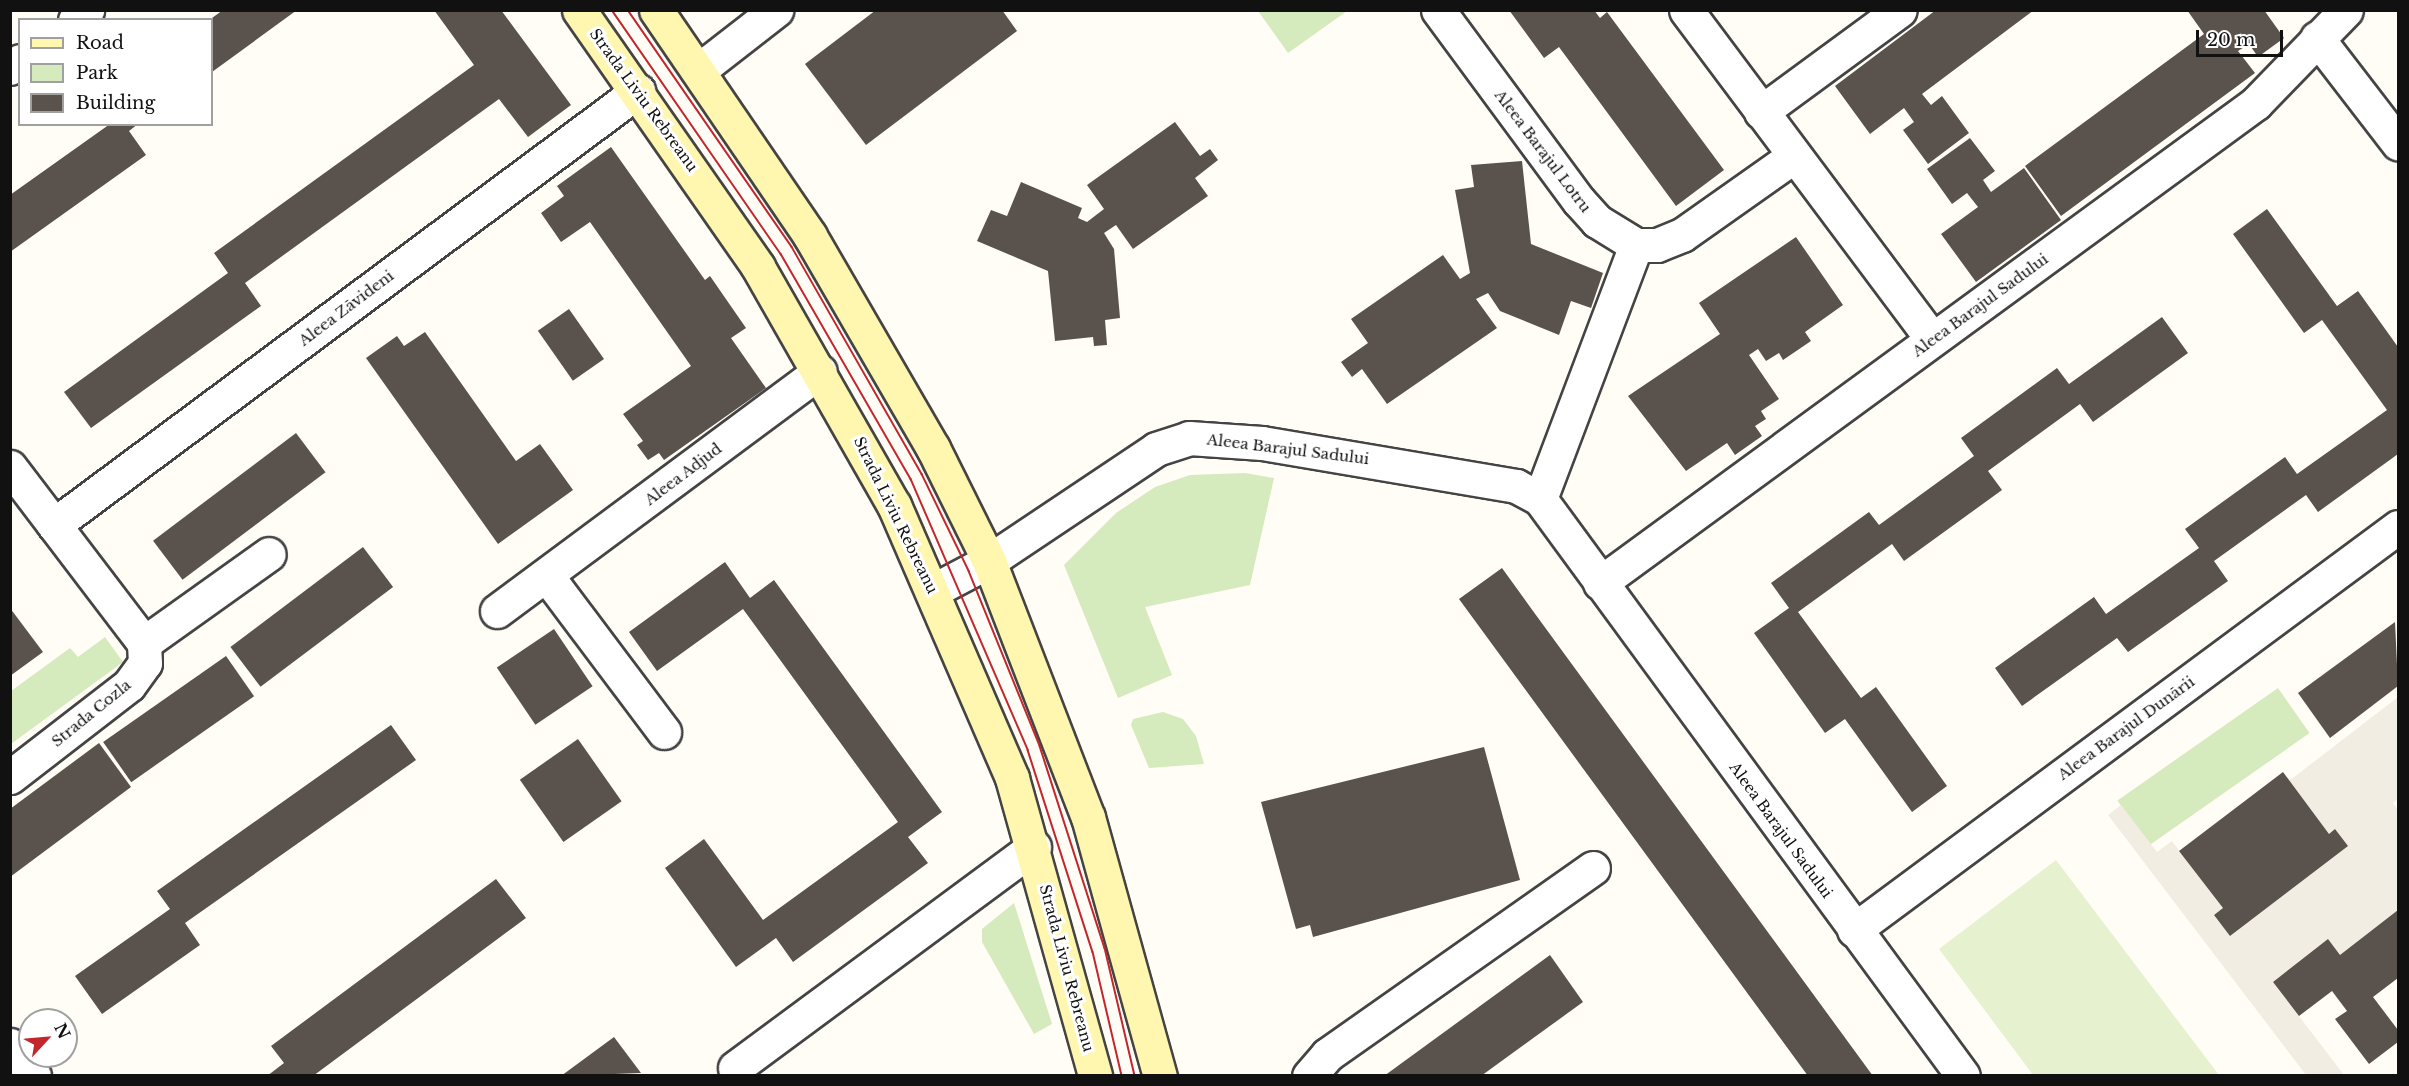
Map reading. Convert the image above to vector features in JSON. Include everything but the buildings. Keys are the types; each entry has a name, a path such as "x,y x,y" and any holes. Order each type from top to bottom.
{"street":[{"name":"Strada Liviu Rebreanu","path":"579,10 721,210 820,371 934,590 983,702 1035,847 1095,1076"},
{"path":"656,10 699,70 872,337 988,561 1084,806 1160,1076"},
{"path":"699,70 776,10"},
{"name":"Aleea Barajul Lotru","path":"1438,10 1579,201 1597,221 1636,245"},
{"path":"1686,10 1932,339"},
{"path":"1761,112 1900,10"},
{"name":"Aleea Barajul Sadului","path":"1600,583 2256,103 2346,10"},
{"path":"2317,38 2398,143"},
{"name":"Aleea Zăvideni","path":"54,525 638,91"},
{"path":"1540,499 1636,245 1657,245 1682,235 1794,156"},
{"name":"Aleea Adjud","path":"497,611 820,371"},
{"name":"Aleea Barajul Sadului","path":"934,590 988,561 1156,449 1189,438 1494,478 1540,499 1963,1076"},
{"path":"10,468 144,643 269,554"},
{"name":"Aleea Barajul Dunării","path":"1854,930 2398,527"},
{"path":"547,576 664,732"},
{"name":"Strada Cozla","path":"10,777 129,685 145,663 144,643"},
{"path":"735,1068 1035,847"},
{"path":"1318,1065 1593,868"},
{"path":"10,1045 34,1076"}],"green space":[{"path":"1258,11 1347,11 1288,53"},
{"path":"1245,473 1274,478 1250,585 1145,607 1172,675 1118,698 1064,565 1116,513 1155,487 1190,475"},
{"path":"105,637 123,662 11,744 11,691 70,648 78,657"},
{"path":"2278,688 2310,733 2149,845 2117,800"},
{"path":"1163,712 1183,719 1196,736 1204,764 1149,768 1131,725 1133,719"},
{"path":"2056,860 2219,1075 2033,1075 1939,949"},
{"path":"1014,903 1052,1024 1034,1034 982,942 982,929"}],"shaded area":[{"path":"2398,697 2398,799 2393,803 2398,810 2398,910 2340,955 2328,940 2273,982 2344,1075 2306,1075 2108,815 2121,805 2157,852 2172,841 2223,908 2214,915 2230,935 2347,846 2335,829 2329,834 2289,781"}],"tram line":[{"path":"612,10 781,254 911,479 1028,750 1093,952 1122,1076"},
{"path":"628,10 792,247 922,474 969,571 1040,746 1105,948 1135,1076"}]}
